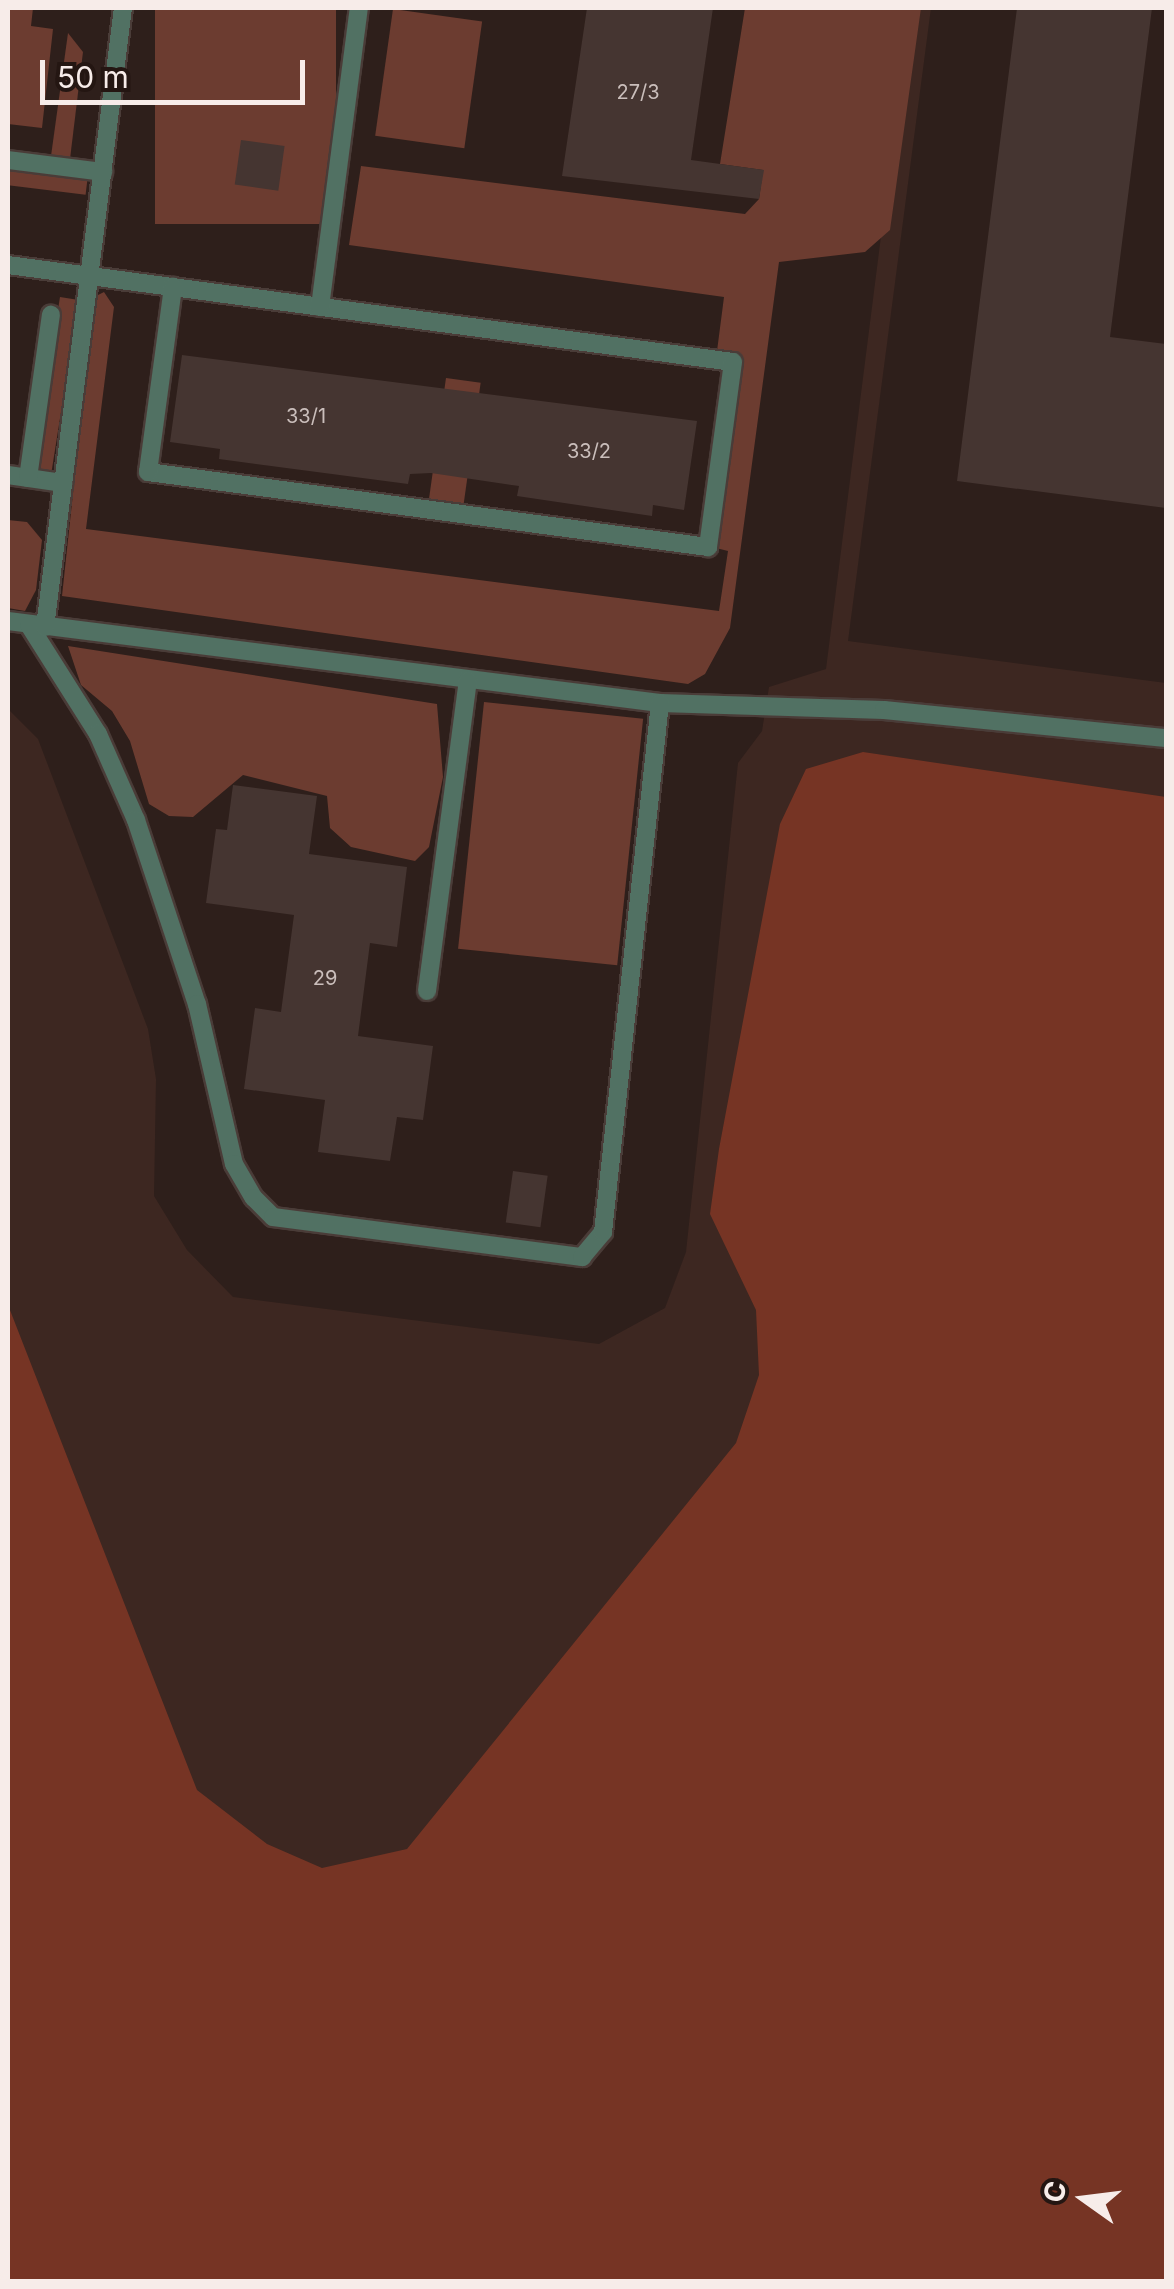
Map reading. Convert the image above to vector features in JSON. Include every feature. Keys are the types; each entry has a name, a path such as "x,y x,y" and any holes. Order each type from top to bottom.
{"lane":[{"path":"124,8 63,483 37,626 98,734 136,820 197,1004 234,1164 254,1198 274,1218 582,1257 603,1232 660,704"},
{"path":"320,307 360,8"},
{"path":"8,160 102,172"},
{"path":"8,265 173,287 320,307 733,362 708,547 148,472 173,287"},
{"path":"28,478 50,315"},
{"path":"8,475 63,483"},
{"path":"8,621 660,704 958,716 1166,738"},
{"path":"427,991 468,682"}],"shaded area":[{"path":"10,8 33,8 31,26 53,29 42,128 8,124"},
{"path":"155,8 336,8 336,224 155,224"},
{"path":"745,8 921,8 890,230 865,252 779,262 730,628 705,674 688,684 62,596 94,297 104,292 114,307 86,529 719,611 728,551 716,548 741,355 717,351 724,297 349,245 361,166 745,214 759,199 763,170 720,164"},
{"path":"910,8 931,8 848,641 1166,683 1166,2281 8,2281 8,709 38,739 148,1029 156,1079 154,1196 187,1250 233,1297 599,1344 665,1308 686,1252 738,763 762,731 769,687 826,669"},
{"path":"393,9 482,22 464,148 375,136"},
{"path":"68,33 83,52 70,159 51,156"},
{"path":"8,170 87,180 86,195 8,185"},
{"path":"60,297 79,300 52,472 33,469"},
{"path":"446,378 481,383 463,509 428,504"},
{"path":"8,520 27,522 42,540 36,590 25,611 8,608"},
{"path":"68,646 437,704 443,777 429,847 415,861 351,847 330,828 327,796 243,775 193,817 169,816 149,804 130,741 112,711 81,685"},
{"path":"484,702 643,719 617,965 458,949"},
{"path":"863,752 1166,797 1166,2281 8,2281 8,1305 197,1790 267,1844 322,1868 407,1849 736,1443 759,1375 756,1310 710,1214 719,1149 780,824 806,769"}],"building":[{"path":"587,8 713,8 691,160 764,170 759,199 562,176"},
{"path":"1017,8 1152,8 1110,337 1166,344 1166,508 957,481"},
{"path":"241,140 285,146 278,191 235,185"},
{"path":"182,355 697,421 684,510 653,505 652,516 517,496 519,486 431,473 410,474 408,484 219,459 220,449 170,442"},
{"path":"233,785 317,796 309,854 407,867 397,947 370,943 358,1036 433,1046 423,1120 397,1117 390,1161 318,1152 325,1100 244,1089 255,1008 281,1012 294,915 206,903 216,829 227,830"},
{"path":"513,1171 548,1176 540,1227 506,1222"}]}
